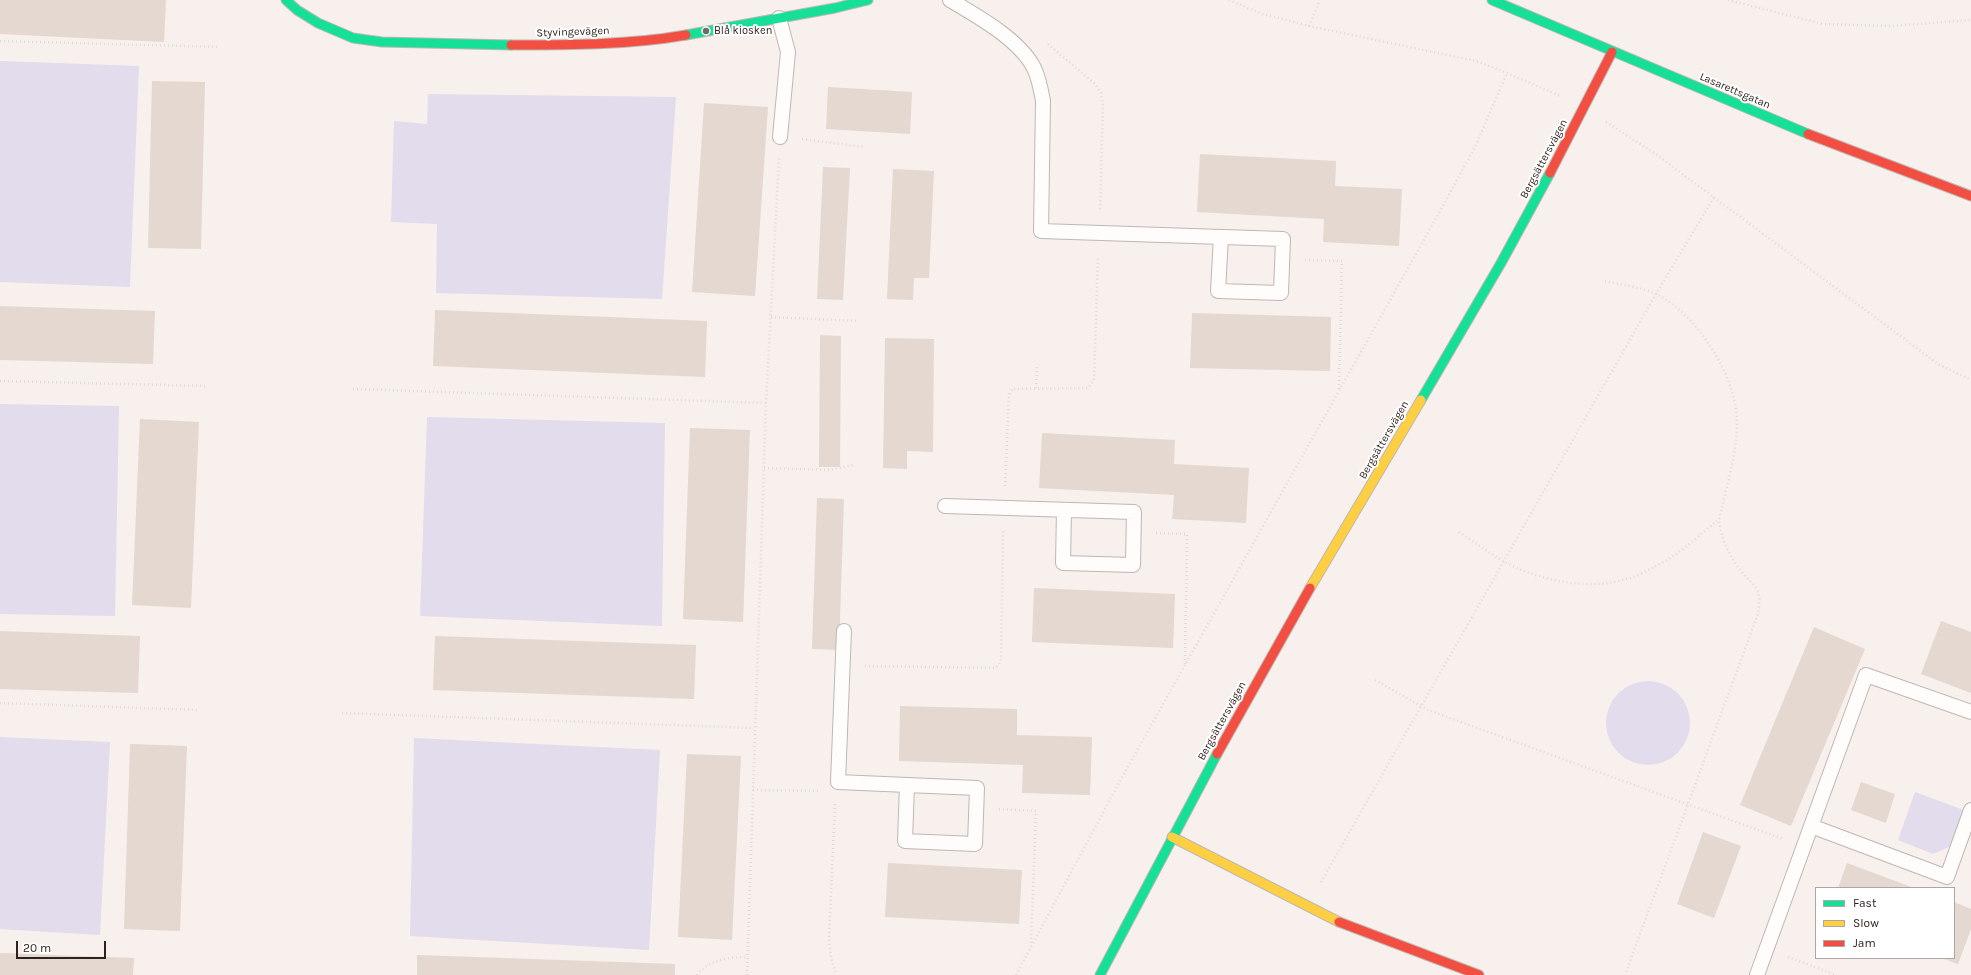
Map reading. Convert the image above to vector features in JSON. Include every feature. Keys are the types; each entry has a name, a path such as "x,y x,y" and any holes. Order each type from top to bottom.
{"street":[{"name":"Styvingevägen","path":"286,0 312,20 334,31 353,38 382,42 512,45 612,43 658,40 835,8 868,0"},
{"name":"Lasarettsgatan","path":"1492,0 1778,123 1971,196"},
{"name":"Bergsättersvägen","path":"1100,975 1172,837 1300,605 1409,422 1538,196 1584,110 1612,52"},
{"path":"1172,837 1307,907 1402,947 1480,975"}],"lane":[{"path":"950,0 997,30 1021,51 1034,67 1041,86 1043,101 1041,231 1283,239 1281,293 1218,291 1221,237"},
{"path":"780,18 788,52 780,137"},
{"path":"945,506 1134,512 1133,565 1063,563 1064,510"},
{"path":"844,631 838,782 977,788 975,844 905,841 907,785"},
{"path":"1757,975 1866,675 1971,712"},
{"path":"1811,826 1947,877 1971,810"}],"path":[{"path":"1229,0 1260,13 1309,26 1476,61 1547,89 1628,136 1714,197 1938,364 1971,380"},
{"path":"1309,26 1320,0"},
{"path":"1728,0 1823,24 1890,26 1971,20"},
{"path":"0,41 219,47"},
{"path":"843,665 995,668 999,665 1001,660 1004,508 1009,395 1012,389 1088,388 1094,380 1103,106 1102,93 1095,84 1047,44"},
{"path":"1016,975 1031,944 1474,147 1507,73"},
{"path":"747,975 766,402 780,137 863,147"},
{"path":"1307,907 1656,294 1714,197"},
{"path":"1282,260 1342,261 1339,391"},
{"path":"1606,281 1656,294 1671,302 1710,346 1724,373 1733,396 1737,421 1735,449 1718,520 1726,547 1741,571 1752,581 1759,596 1758,614 1625,975"},
{"path":"771,318 858,321"},
{"path":"1036,388 1037,365"},
{"path":"0,381 208,386"},
{"path":"353,389 766,402"},
{"path":"764,468 830,470 854,465"},
{"path":"1459,532 1503,561 1532,574 1567,582 1595,584 1626,580 1656,567 1718,520"},
{"path":"1134,532 1187,534 1185,666"},
{"path":"1375,680 1421,706 1804,847"},
{"path":"0,703 200,710"},
{"path":"342,713 754,728"},
{"path":"836,975 831,957 829,938 835,791 838,782"},
{"path":"753,790 826,791"},
{"path":"976,808 1036,811 1031,944"},
{"path":"1767,949 1836,975"},
{"path":"697,975 710,963 725,958 748,957"}],"shaded area":[{"path":"0,61 139,66 130,287 0,282"},
{"path":"428,94 676,97 662,299 436,293 437,224 391,222 394,121 427,124"},
{"path":"0,404 119,406 115,616 0,614"},
{"path":"427,417 665,423 662,626 420,616"},
{"path":"1648,681 1664,684 1678,693 1687,707 1690,723 1687,739 1678,753 1664,762 1648,765 1632,762 1618,753 1609,739 1606,723 1609,707 1618,693 1632,684"},
{"path":"0,737 110,742 100,935 0,929"},
{"path":"414,738 660,750 649,950 410,936"},
{"path":"1915,792 1969,812 1962,841 1933,854 1898,840"}],"building":[{"path":"0,0 166,0 164,42 0,34"},
{"path":"152,81 205,82 201,249 148,248"},
{"path":"828,87 912,92 910,134 826,129"},
{"path":"704,103 768,107 755,296 692,292"},
{"path":"1200,154 1336,161 1335,186 1402,189 1399,246 1323,242 1324,219 1197,212"},
{"path":"823,167 850,168 843,300 817,299"},
{"path":"893,169 934,171 929,278 914,278 913,300 887,299"},
{"path":"0,306 155,311 153,364 0,360"},
{"path":"435,310 707,321 705,377 433,366"},
{"path":"1192,313 1331,317 1330,371 1190,368"},
{"path":"820,335 841,336 840,467 819,467"},
{"path":"885,338 934,339 933,452 907,451 907,469 883,468"},
{"path":"140,419 199,422 191,608 132,605"},
{"path":"690,428 750,430 743,622 683,619"},
{"path":"1042,433 1175,440 1174,464 1249,468 1246,523 1172,519 1174,495 1039,488"},
{"path":"817,498 844,499 839,650 812,649"},
{"path":"1034,588 1175,594 1173,648 1032,642"},
{"path":"1941,621 1971,632 1971,693 1921,674"},
{"path":"1814,627 1865,649 1791,826 1740,805"},
{"path":"0,631 140,636 138,693 0,689"},
{"path":"435,636 696,645 694,699 433,690"},
{"path":"900,706 1017,709 1017,735 1092,737 1090,795 1022,793 1023,765 899,761"},
{"path":"130,744 187,746 180,931 124,929"},
{"path":"687,754 741,756 732,940 678,937"},
{"path":"1861,782 1895,794 1886,823 1851,810"},
{"path":"1703,832 1741,846 1714,918 1677,904"},
{"path":"888,863 1022,870 1019,924 885,917"},
{"path":"1847,863 1911,887 1838,887"},
{"path":"1955,902 1971,909 1971,929 1958,964 1944,959 1955,959"},
{"path":"0,953 134,958 133,975 0,975"},
{"path":"417,955 675,964 675,975 417,975"}],"traffic: fast":[{"path":"286,0 297,10 318,23 353,38 382,42 511,45"},
{"path":"686,35 835,8 868,0"},
{"path":"1492,0 1808,134"},
{"path":"1421,400 1501,263 1550,173"},
{"path":"1100,975 1217,754"}],"traffic: slow":[{"path":"1310,588 1421,400"},
{"path":"1172,837 1339,922"}],"traffic: jam":[{"path":"511,45 621,43 686,35"},
{"path":"1550,173 1612,52"},
{"path":"1808,134 1971,196"},
{"path":"1217,754 1310,588"},
{"path":"1339,922 1479,975"}],"place":[{"name":"Blå kiosken","path":"706,31"}]}
